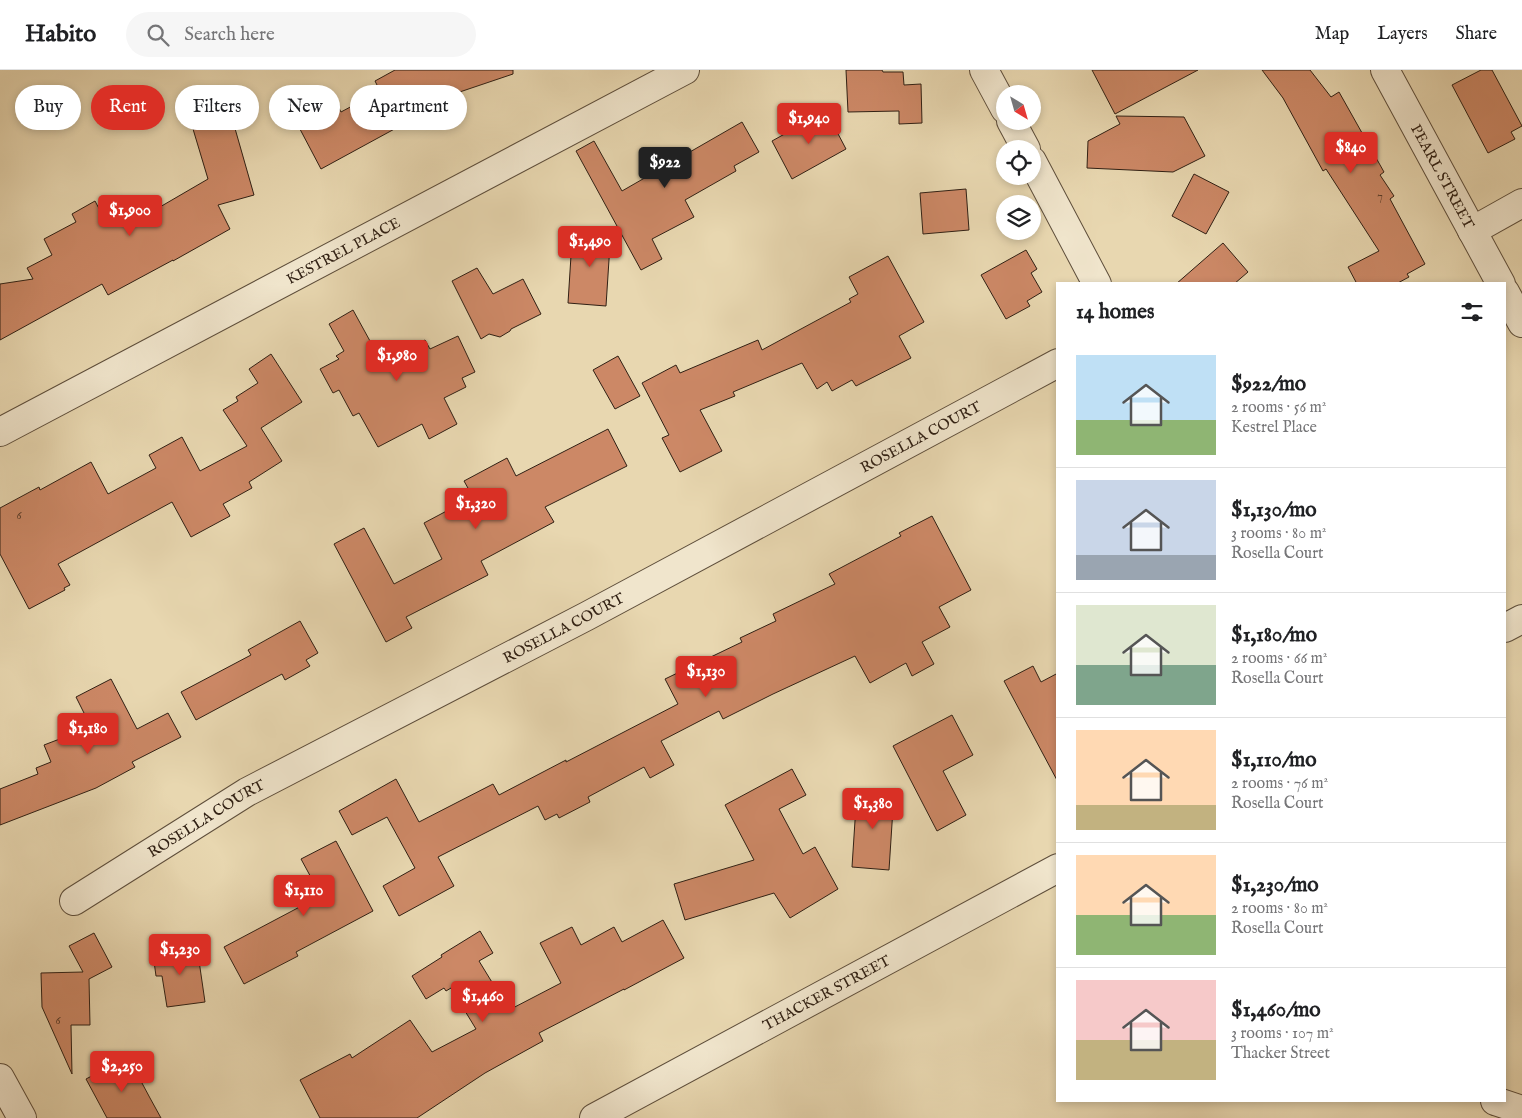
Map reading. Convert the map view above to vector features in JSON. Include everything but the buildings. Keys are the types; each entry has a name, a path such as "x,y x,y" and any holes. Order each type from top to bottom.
{"street":[{"name":"KESTREL PLACE","path":"0,432 685,70"},
{"path":"984,70 996,92"},
{"name":"PEARL STREET","path":"1385,70 1499,282"},
{"path":"1041,178 1096,282"},
{"path":"1472,231 1522,203"},
{"path":"1506,294 1522,323"},
{"name":"ROSELLA COURT","path":"74,901 247,792 587,616 1056,364"},
{"path":"1506,627 1522,619"},
{"name":"THACKER STREET","path":"594,1118 1056,869"},
{"path":"0,1078 22,1118"},
{"path":"1498,1102 1522,1110"}]}
